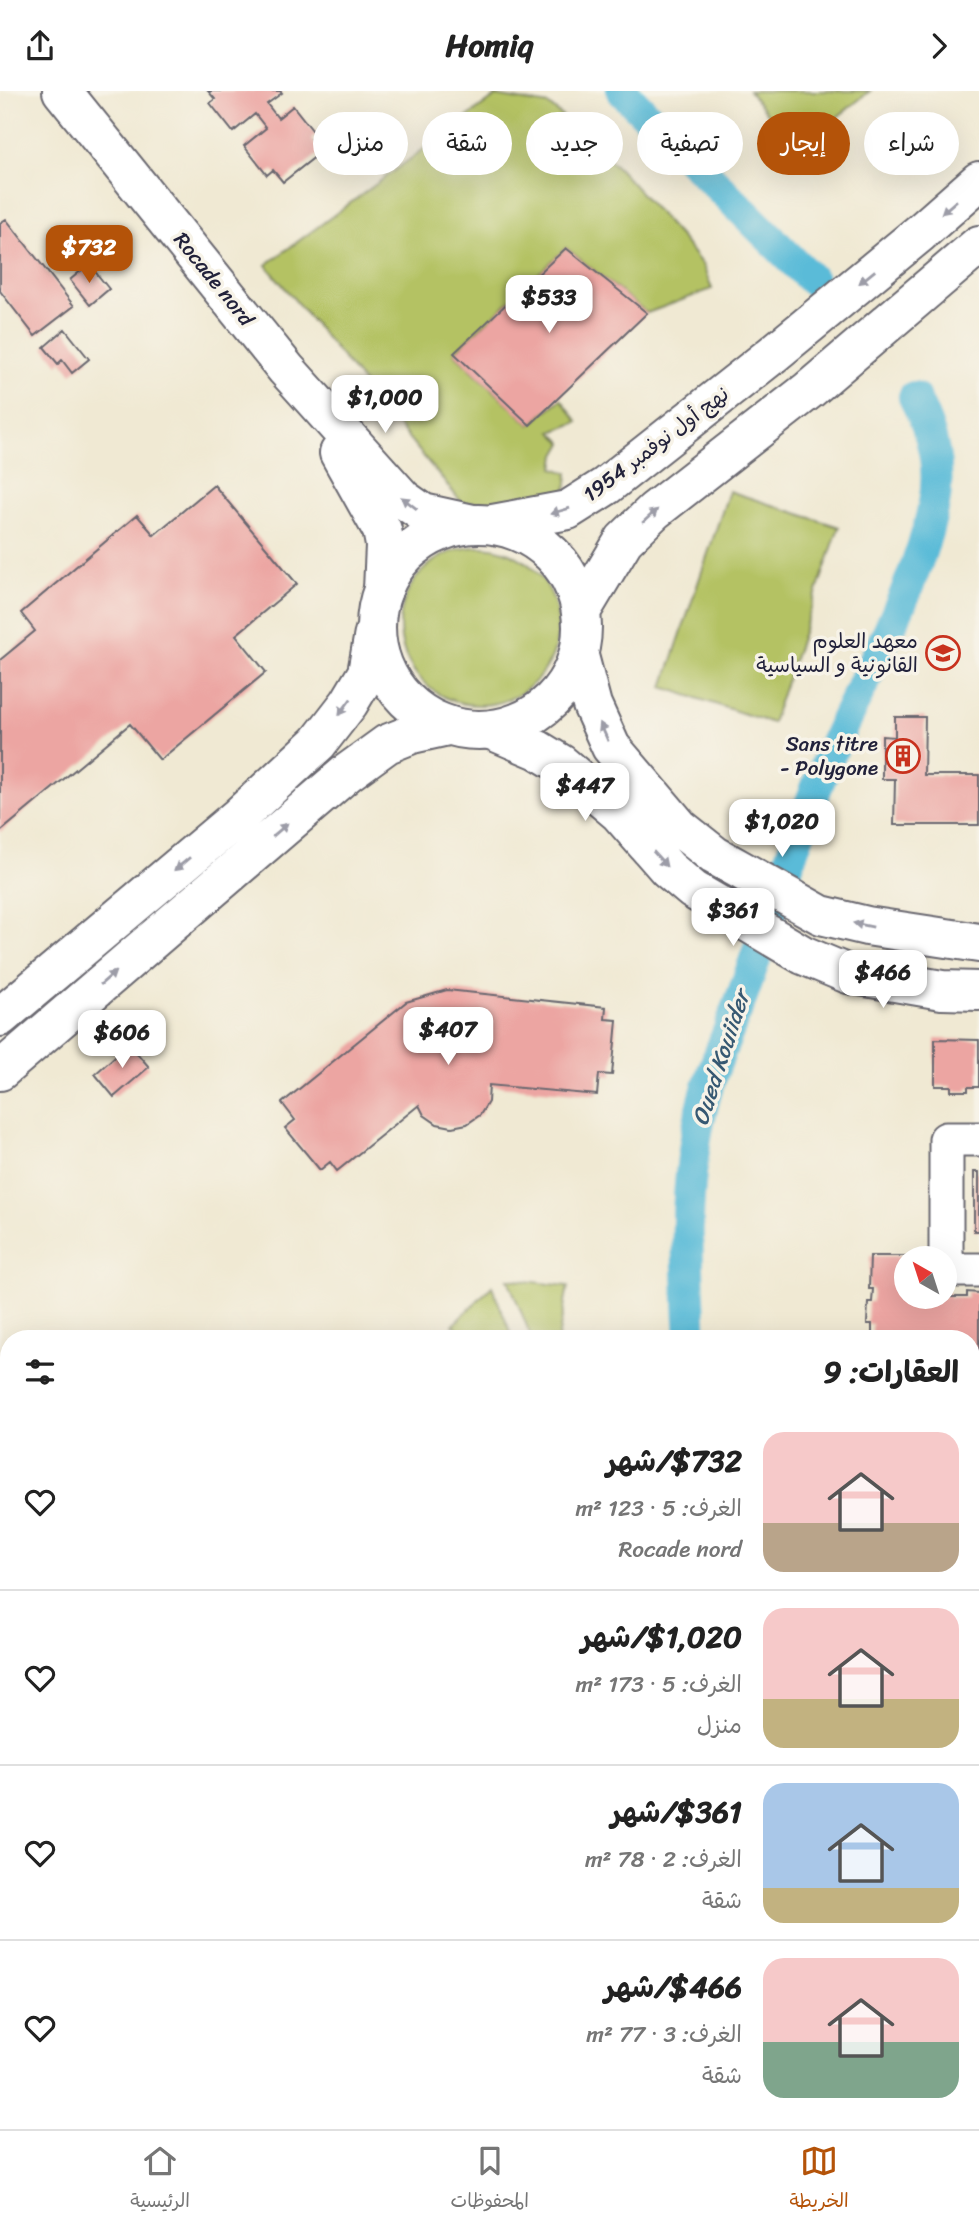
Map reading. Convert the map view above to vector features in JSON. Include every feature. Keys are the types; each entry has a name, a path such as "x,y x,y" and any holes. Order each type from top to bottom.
{"main road":[{"name":"Rocade nord","path":"62,91 286,369 402,499 423,513 482,524"},
{"name":"نهج أول نوفمبر 1954","path":"482,524 529,519 568,510 606,486 772,355 979,181"},
{"path":"582,610 624,540 654,511 809,390 966,256"},
{"name":"Rocade nord","path":"286,369 377,516 385,545 379,606"},
{"path":"0,1017 239,815 318,743 349,703 367,673 379,606 397,565 418,544 453,527 482,524 524,533 552,552 572,579 582,610 583,633 579,656 550,703 523,721 491,730 448,726 423,714 402,697 387,674 378,648 379,606"},
{"path":"579,656 592,705 611,747 680,828 715,855 821,915 867,926 979,943"},
{"path":"0,1071 346,773 387,744 412,734 448,726"},
{"path":"491,730 538,750 561,764 619,813 668,869 693,890 803,955 848,974 942,990 979,991"}],"street":[{"path":"979,1139 946,1139 946,1270 979,1270"}],"green space":[{"path":"749,91 870,91 844,112 766,112"},
{"path":"496,96 549,105 557,112 526,112 526,175 623,173 703,266 712,289 647,313 566,248 454,353 530,425 561,399 578,422 552,432 563,443 556,455 554,468 568,473 565,502 519,500 462,503 266,265 388,175 408,175 408,161 422,150 422,175 512,175 512,112 474,112"},
{"path":"729,491 839,527 772,723 663,687"},
{"path":"479,547 509,553 535,570 552,596 558,626 552,656 535,682 509,699 479,705 449,699 423,682 406,656 400,626 406,596 423,570 449,553"},
{"path":"508,1279 568,1286 560,1330 528,1330"},
{"path":"492,1286 509,1330 459,1330 453,1325"}],"building":[{"path":"208,91 280,91 282,93 267,104 278,118 293,106 313,131 313,158 283,182 273,170 267,175 244,146 266,128 255,114 233,132 210,103 215,99"},
{"path":"6,219 74,306 35,336 0,291 0,223"},
{"path":"566,248 647,313 530,425 454,353"},
{"path":"89,264 109,289 90,305 70,280"},
{"path":"65,329 89,359 72,373 62,360 58,364 44,347"},
{"path":"214,485 297,584 236,635 266,672 160,760 130,724 0,832 0,660 35,631 21,613 137,515 154,535"},
{"path":"895,717 925,717 924,775 979,775 979,825 894,825 895,779 882,779 882,736 895,737"},
{"path":"447,990 606,1007 605,1019 617,1020 612,1075 599,1074 597,1095 489,1085 488,1102 480,1115 467,1124 452,1127 437,1124 424,1115 419,1105 337,1171 330,1162 320,1170 285,1128 295,1120 282,1103 406,1002"},
{"path":"935,1039 979,1040 979,1087 968,1087 968,1091 951,1091 951,1086 935,1086"},
{"path":"129,1044 149,1067 114,1097 95,1074"},
{"path":"974,1172 979,1172 979,1231 974,1231"},
{"path":"870,1256 894,1256 894,1309 957,1309 957,1297 967,1297 967,1292 979,1293 979,1330 872,1330 872,1324 867,1324 868,1302 872,1302 873,1289 869,1289"}],"waterway":[{"name":"Oued Kouiider","path":"622,91 812,280"},
{"name":"Oued Kouiider","path":"691,1330 688,1275 690,1180 708,1086 812,798 837,738 904,597 933,509 937,479 934,451 914,397"}],"place":[{"name":"معهد العلوم القانونية و السياسية","path":"943,653"},
{"name":"Sans titre - Polygone","path":"903,756"}]}
